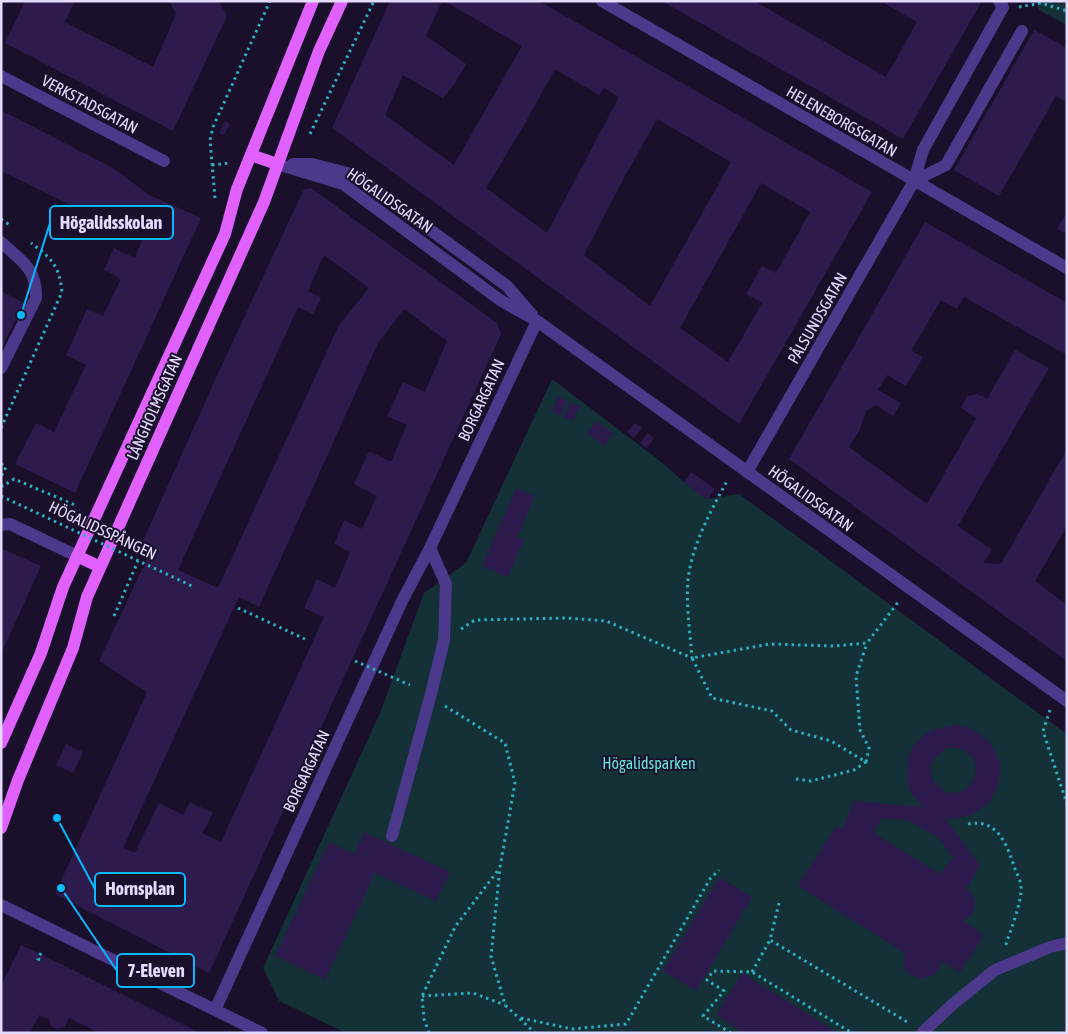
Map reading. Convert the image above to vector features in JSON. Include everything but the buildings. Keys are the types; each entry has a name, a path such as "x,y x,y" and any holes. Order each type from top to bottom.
{"main road":[{"name":"LÅNGHOLMSGATAN","path":"1,743 41,653 72,554 225,234 237,189 313,1"},
{"name":"LÅNGHOLMSGATAN","path":"1,828 18,780 73,648 87,597 259,214 319,51 342,1"},
{"path":"251,156 277,164"},
{"path":"72,554 100,567"}],"street":[{"name":"HELENEBORGSGATAN","path":"602,1 1067,268"},
{"name":"PÅLSUNDSGATAN","path":"747,472 914,181 923,150 1001,4"},
{"path":"914,181 946,165 1022,31"},
{"name":"VERKSTADSGATAN","path":"1,76 164,161"},
{"name":"HÖGALIDSGATAN","path":"277,164 343,184 500,300 536,321 1067,701"},
{"path":"1,242 32,271 36,286 36,298 1,368"},
{"name":"BORGARGATAN","path":"215,1010 402,601 430,548 536,321"},
{"path":"1,525 10,524 72,554"},
{"path":"392,836 444,640 446,584 430,548"},
{"path":"1,905 262,1033"},
{"path":"923,1032 953,1004 995,970 1067,943"}],"path":[{"path":"216,207 210,140 213,127 270,1"},
{"path":"308,137 374,1"},
{"path":"1022,7 1041,2 1067,12"},
{"path":"1,464 6,467 1,477"},
{"path":"736,464 710,513 694,552 688,581 692,658 712,698 772,711 791,730 831,741 866,762"},
{"path":"1,485 3,486 14,478 75,505"},
{"name":"HÖGALIDSSPÅNGEN","path":"1,496 194,587"},
{"path":"72,554 79,524"},
{"path":"114,616 138,560"},
{"path":"238,608 305,639"},
{"path":"796,779 811,781 854,770 866,762 869,748 860,730 856,676 868,643 893,609"},
{"path":"444,640 475,620 568,618 606,621 692,658 770,644 834,646 868,643"},
{"path":"355,661 410,685"},
{"path":"1055,693 1042,731 1067,804"},
{"path":"431,694 441,704 506,743 515,783 500,867 491,956 505,1005"},
{"path":"968,824 975,822 988,824 999,832 1011,856 1021,887 1015,919 995,970"},
{"path":"429,1033 424,1019 422,996 455,927 500,867"},
{"path":"520,1018 572,1029 626,1024 710,879 719,870"},
{"path":"752,972 770,940 779,903"},
{"path":"770,940 923,1032"},
{"path":"42,953 38,959 42,961"},
{"path":"731,1033 703,1016 724,991 707,980 713,971 752,972 852,1033"},
{"path":"422,996 473,993 505,1005 535,1033"}],"green space":[{"path":"1036,1 1067,1 1067,25 1039,10"},
{"name":"Högalidsparken","path":"552,379 707,499 739,494 1067,734 1067,1033 346,1033 279,1001 263,968 380,713 424,593 466,563"}],"place":[{"name":"Högalidsskolan","path":"21,315"},
{"name":"Hornsplan","path":"57,818"},
{"name":"7-Eleven","path":"61,888"}]}
